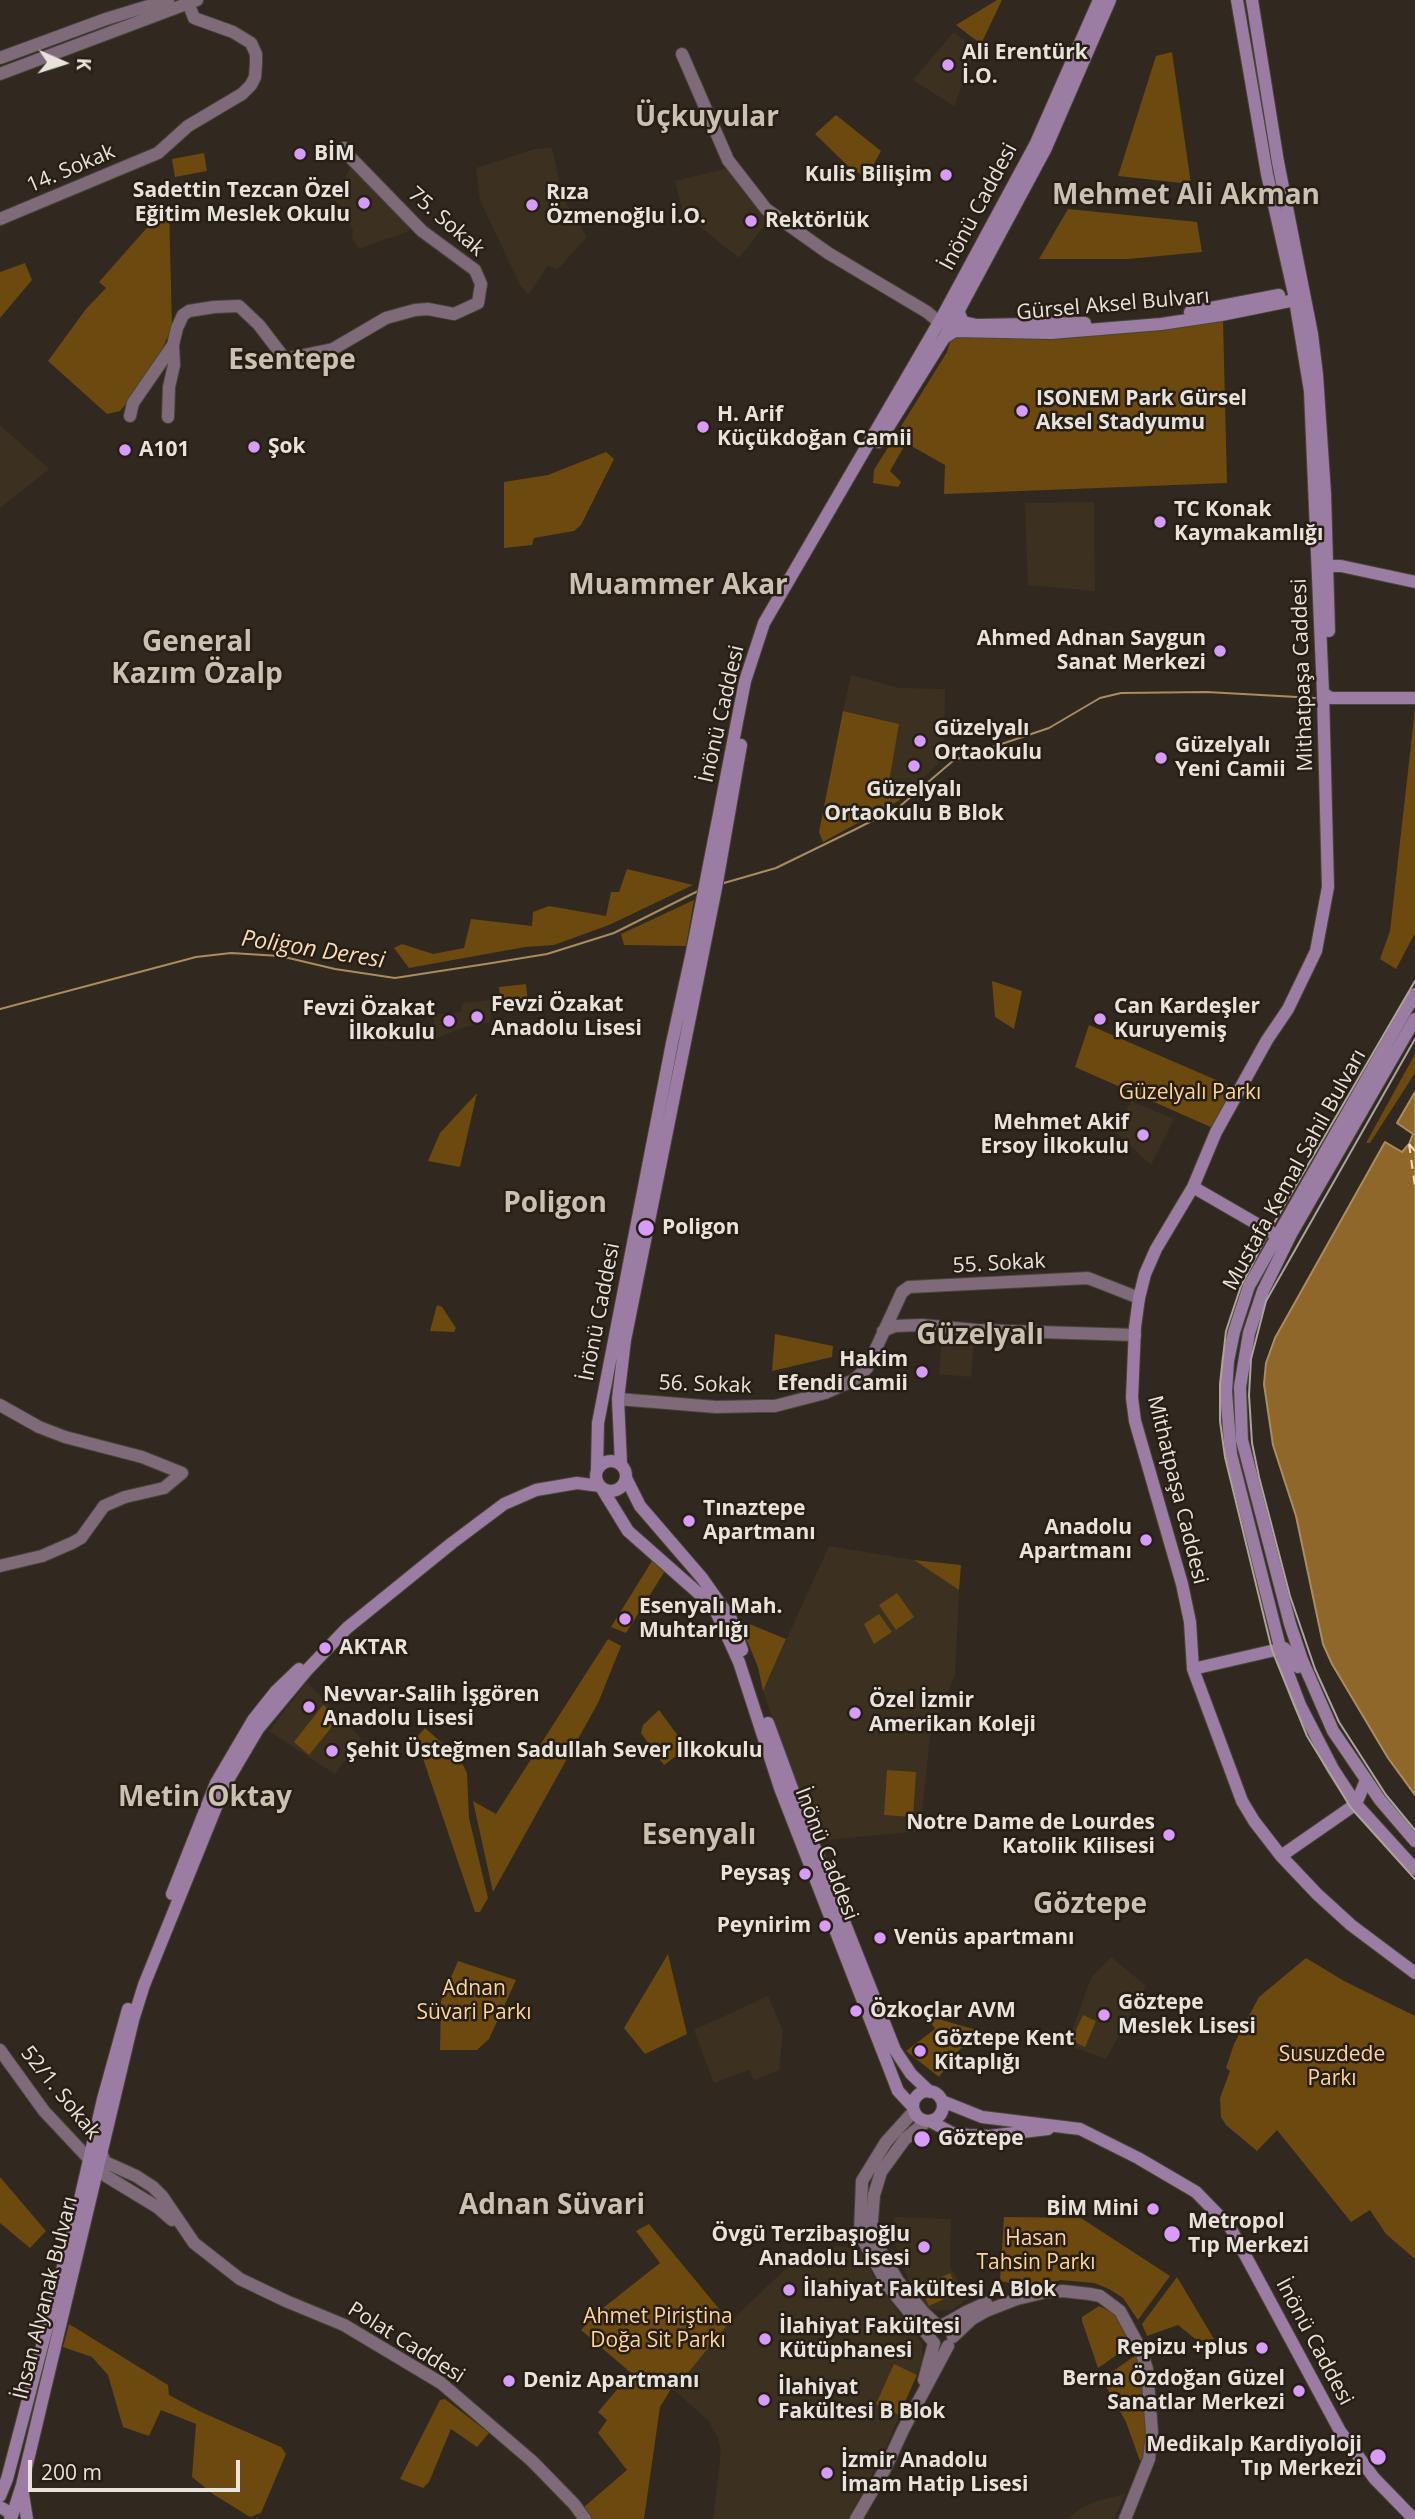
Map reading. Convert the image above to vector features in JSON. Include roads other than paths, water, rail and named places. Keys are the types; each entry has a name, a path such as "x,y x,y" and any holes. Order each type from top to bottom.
{"main road":[{"name":"İnönü Caddesi","path":"621,1464 618,1399 625,1340 716,888 754,676 772,626 853,484 950,325 1036,143 1099,0"},
{"name":"İnönü Caddesi","path":"597,1471 598,1423 672,1043 746,681 764,623 959,313 1045,150 1110,0"},
{"name":"Mithatpaşa Caddesi","path":"1237,0 1266,174 1297,296 1312,334 1320,401 1327,695 1328,887 1316,951 1288,1009 1267,1040 1216,1132 1193,1187 1156,1249 1145,1274 1135,1335 1132,1398 1135,1421 1182,1584 1190,1622 1194,1669 1242,1801 1282,1856 1317,1894 1351,1925 1415,1973"},
{"name":"Mithatpaşa Caddesi","path":"1252,0 1297,296"},
{"name":"Gürsel Aksel Bulvarı","path":"950,325 1094,323 1297,296"},
{"name":"Gürsel Aksel Bulvarı","path":"950,325 1051,333 1161,324 1221,315 1297,296"},
{"path":"1209,308 1221,315"},
{"path":"1323,570 1341,566 1415,583"},
{"path":"1327,695 1415,698"},
{"name":"Mustafa Kemal Sahil Bulvarı","path":"1415,993 1249,1286 1234,1332 1228,1361 1226,1392 1231,1454 1278,1648 1316,1740 1356,1804 1415,1869"},
{"name":"Mustafa Kemal Sahil Bulvarı","path":"1415,1018 1283,1249 1255,1312 1242,1362 1240,1387 1242,1440 1290,1624 1302,1660 1333,1731 1366,1780 1415,1841"},
{"path":"1193,1187 1276,1235"},
{"path":"97,2166 94,2139 136,1980 216,1783 253,1720 276,1691 302,1666 430,1560 503,1504 536,1490 577,1483 615,1490 624,1485 626,1470 621,1464 609,1460 577,1483"},
{"path":"597,1471 596,1479 601,1487"},
{"name":"İnönü Caddesi","path":"626,1478 640,1506 702,1578 731,1619 803,1818 895,2050 911,2074 930,2092"},
{"name":"İnönü Caddesi","path":"601,1487 628,1531 713,1606 754,1706 780,1788 898,2091 914,2109"},
{"path":"97,2166 144,1985 225,1785 258,1729 308,1669 340,1636"},
{"path":"1194,1669 1278,1648 1288,1650 1294,1657 1324,1720 1333,1731"},
{"path":"1282,1856 1356,1804 1366,1780"},
{"path":"928,2121 941,2114 942,2101 930,2092 918,2096 914,2109 920,2119 952,2133 989,2136 1070,2126"},
{"name":"İnönü Caddesi","path":"942,2101 982,2117 1070,2126 1115,2146 1182,2182 1211,2206 1230,2227 1340,2431 1374,2478 1414,2519"},
{"name":"İhsan Alyanak Bulvarı","path":"10,2513 22,2485 97,2166"},
{"name":"İhsan Alyanak Bulvarı","path":"0,2496 97,2166"},
{"path":"22,2485 27,2519"}],"street":[{"path":"0,58 106,19 168,0"},
{"path":"0,74 191,1"},
{"name":"14. Sokak","path":"0,219 158,153 188,126 242,94 255,77 256,54 251,43 233,32 194,18 191,1"},
{"path":"685,52 736,158 735,167 769,211 828,253 950,325"},
{"name":"75. Sokak","path":"173,345 183,315 189,311 214,306 239,306 259,325 285,359 333,349 386,318 428,309 454,314 478,303 481,284 475,270 422,231 344,148"},
{"path":"130,416 133,403 173,345"},
{"path":"168,417 169,387 174,365 173,345"},
{"name":"55. Sokak","path":"883,1332 902,1292 909,1287 1088,1278 1139,1298"},
{"path":"883,1332 895,1326 913,1325 975,1330 1135,1335"},
{"name":"56. Sokak","path":"618,1399 716,1407 775,1406 825,1393 854,1380 867,1368 883,1332"},
{"path":"0,1405 39,1427 65,1437 142,1457 182,1474 164,1488 125,1497 104,1506 81,1538 72,1543 41,1556 0,1566"},
{"name":"52/1. Sokak","path":"0,2050 44,2111 97,2166"},
{"path":"914,2109 886,2142 862,2181 866,2234 888,2286 932,2341 942,2348 978,2315 1017,2300 1063,2291 1100,2297 1121,2311 1143,2347"},
{"path":"856,2519 951,2341 949,2328 941,2326 923,2313 866,2234 881,2172 905,2139 928,2121"},
{"path":"74,2143 86,2145 94,2139"},
{"name":"Polat Caddesi","path":"97,2166 157,2207 186,2232 194,2243 240,2279 344,2325 441,2383 532,2461 585,2519"},
{"path":"915,2407 933,2350 932,2332 941,2326 978,2306 1051,2284 1067,2283 1106,2291 1119,2299 1137,2324 1154,2394 1149,2459 1125,2519"}],"waterway":[{"name":"Poligon Deresi","path":"724,883 776,868 854,830 899,807 954,760 1049,728 1100,698 1121,693 1207,692 1315,698"},
{"name":"Poligon Deresi","path":"0,1009 196,957 231,953 280,956 335,969 395,978 547,954 614,933 698,891"}],"tram line":[{"path":"1415,981 1270,1230 1241,1286 1226,1331 1220,1384 1220,1421 1225,1457 1272,1650 1307,1736 1351,1808 1415,1879"},
{"path":"1415,1039 1266,1301 1251,1359 1249,1395 1252,1443 1259,1477 1290,1596 1315,1669 1339,1722 1386,1795 1415,1830"}],"place":[{"name":"Ali Erentürk İ.O.","path":"948,65"},
{"name":"BİM","path":"300,154"},
{"name":"Kulis Bilişim","path":"946,175"},
{"name":"Sadettin Tezcan Özel Eğitim Meslek Okulu","path":"364,203"},
{"name":"Rıza Özmenoğlu İ.O.","path":"532,205"},
{"name":"Rektörlük","path":"751,221"},
{"name":"ISONEM Park Gürsel Aksel Stadyumu","path":"1022,411"},
{"name":"H. Arif Küçükdoğan Camii","path":"703,427"},
{"name":"Şok","path":"254,447"},
{"name":"A101","path":"125,450"},
{"name":"TC Konak Kaymakamlığı","path":"1160,522"},
{"name":"Ahmed Adnan Saygun Sanat Merkezi","path":"1220,651"},
{"name":"Güzelyalı Ortaokulu","path":"920,741"},
{"name":"Güzelyalı Yeni Camii","path":"1161,758"},
{"name":"Güzelyalı Ortaokulu B Blok","path":"914,766"},
{"name":"Fevzi Özakat Anadolu Lisesi","path":"477,1017"},
{"name":"Can Kardeşler Kuruyemiş","path":"1100,1019"},
{"name":"Fevzi Özakat İlkokulu","path":"449,1021"},
{"name":"Mehmet Akif Ersoy İlkokulu","path":"1143,1135"},
{"name":"Poligon","path":"646,1228"},
{"name":"Hakim Efendi Camii","path":"922,1372"},
{"name":"Tınaztepe Apartmanı","path":"689,1521"},
{"name":"Anadolu Apartmanı","path":"1146,1540"},
{"name":"Esenyalı Mah. Muhtarlığı","path":"625,1619"},
{"name":"AKTAR","path":"325,1648"},
{"name":"Nevvar-Salih İşgören Anadolu Lisesi","path":"309,1707"},
{"name":"Özel İzmir Amerikan Koleji","path":"855,1713"},
{"name":"Şehit Üsteğmen Sadullah Sever İlkokulu","path":"332,1751"},
{"name":"Notre Dame de Lourdes Katolik Kilisesi","path":"1169,1835"},
{"name":"Peysaş","path":"805,1874"},
{"name":"Peynirim","path":"825,1926"},
{"name":"Venüs apartmanı","path":"880,1938"},
{"name":"Özkoçlar AVM","path":"856,2011"},
{"name":"Göztepe Meslek Lisesi","path":"1104,2015"},
{"name":"Göztepe Kent Kitaplığı","path":"920,2051"},
{"name":"Göztepe","path":"922,2139"},
{"name":"BİM Mini","path":"1153,2209"},
{"name":"Metropol Tıp Merkezi","path":"1172,2234"},
{"name":"Övgü Terzibaşıoğlu Anadolu Lisesi","path":"924,2247"},
{"name":"İlahiyat Fakültesi A Blok","path":"789,2290"},
{"name":"İlahiyat Fakültesi Kütüphanesi","path":"765,2339"},
{"name":"Repizu +plus","path":"1262,2348"},
{"name":"Deniz Apartmanı","path":"509,2381"},
{"name":"Berna Özdoğan Güzel Sanatlar Merkezi","path":"1299,2391"},
{"name":"İlahiyat Fakültesi B Blok","path":"764,2400"},
{"name":"Medikalp Kardiyoloji Tıp Merkezi","path":"1378,2457"},
{"name":"İzmir Anadolu İmam Hatip Lisesi","path":"827,2473"}],"district":[{"name":"Üçkuyular","path":"707,118"},
{"name":"Mehmet Ali Akman","path":"1186,196"},
{"name":"Esentepe","path":"292,361"},
{"name":"Muammer Akar","path":"678,586"},
{"name":"General Kazım Özalp","path":"197,659"},
{"name":"Poligon","path":"555,1204"},
{"name":"Güzelyalı","path":"980,1336"},
{"name":"Metin Oktay","path":"205,1798"},
{"name":"Esenyalı","path":"699,1836"},
{"name":"Göztepe","path":"1090,1905"},
{"name":"Adnan Süvari","path":"552,2206"}],"park label":[{"name":"Güzelyalı Parkı","path":"1190,1093"},
{"name":"Adnan Süvari Parkı","path":"474,2001"},
{"name":"Susuzdede Parkı","path":"1332,2067"},
{"name":"Hasan Tahsin Parkı","path":"1036,2251"},
{"name":"Ahmet Piriştina Doğa Sit Parkı","path":"658,2329"}]}
